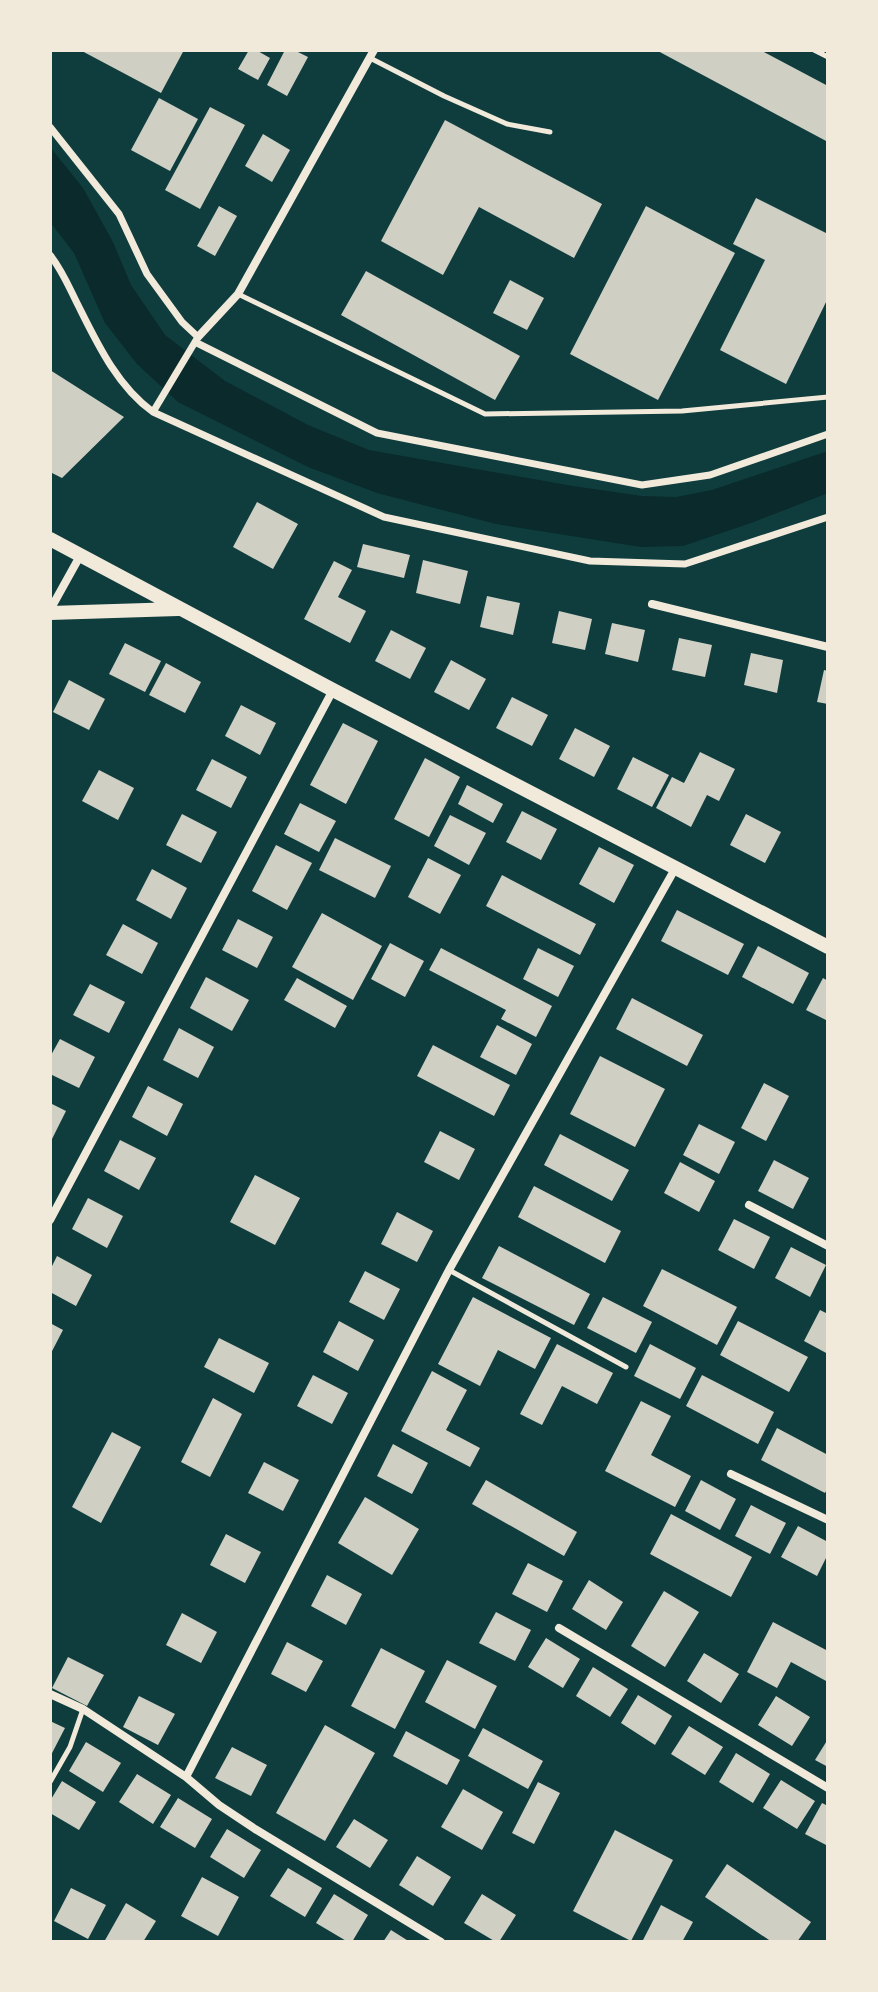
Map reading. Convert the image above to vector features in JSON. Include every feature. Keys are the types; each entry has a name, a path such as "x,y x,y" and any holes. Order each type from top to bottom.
{"main road":[{"path":"50,539 828,947"},
{"path":"50,611 181,609"}],"street":[{"path":"153,412 196,340 238,294 372,54"},
{"path":"50,127 119,214 147,274 196,340 377,433 642,485 710,475 828,434"},
{"path":"50,255 59,266 117,376 140,403 153,412 384,517 590,561 685,564 828,517"},
{"path":"50,611 80,556"},
{"path":"652,604 828,647"},
{"path":"50,1220 333,690"},
{"path":"186,1777 449,1270 676,867"},
{"path":"749,1205 828,1246"},
{"path":"731,1474 828,1520"},
{"path":"559,1628 828,1788"},
{"path":"50,1694 83,1709 186,1777 219,1805 255,1829 441,1942"}],"lane":[{"path":"814,50 828,57"},
{"path":"372,54 444,96 507,124 550,132"},
{"path":"238,294 485,414 682,411 828,397"},
{"path":"449,1270 626,1367"},
{"path":"50,1782 70,1747 83,1709"}],"water":[{"path":"50,147 83,188 113,242 131,285 165,335 225,381 308,425 369,450 642,496 676,497 712,490 828,451 828,493 683,546 641,547 496,524 377,493 308,467 178,402 137,364 105,323 74,253 50,222"}],"building":[{"path":"80,50 184,50 161,93"},
{"path":"249,50 256,50 270,58 258,80 238,69"},
{"path":"285,50 294,50 308,57 287,96 267,85"},
{"path":"656,50 760,50 828,86 828,142"},
{"path":"159,98 198,119 170,171 131,150"},
{"path":"210,107 245,125 200,209 165,190"},
{"path":"445,120 602,204 574,258 479,207 443,275 381,241"},
{"path":"263,134 290,150 272,182 245,166"},
{"path":"756,198 828,234 828,298 786,384 720,350 765,260 733,244"},
{"path":"219,206 237,216 215,256 197,246"},
{"path":"646,206 735,253 658,400 570,354"},
{"path":"366,271 520,356 495,400 341,315"},
{"path":"510,280 544,298 527,330 493,313"},
{"path":"50,370 124,417 62,478 50,472"},
{"path":"257,502 298,524 273,569 233,547"},
{"path":"363,544 410,555 404,578 357,567"},
{"path":"423,560 468,571 460,604 416,593"},
{"path":"334,561 352,570 338,597 366,611 350,643 304,619"},
{"path":"487,596 520,603 513,635 480,627"},
{"path":"559,611 592,619 585,650 552,643"},
{"path":"612,623 645,630 638,662 605,654"},
{"path":"391,630 426,648 410,679 375,661"},
{"path":"679,638 712,645 705,677 672,670"},
{"path":"125,643 161,661 145,692 109,674"},
{"path":"751,653 783,660 777,693 744,685"},
{"path":"451,660 486,679 469,710 434,692"},
{"path":"166,663 201,682 185,713 149,695"},
{"path":"824,670 828,671 828,704 817,702"},
{"path":"69,680 105,699 89,730 53,712"},
{"path":"512,697 548,715 532,746 496,728"},
{"path":"241,705 276,723 260,755 225,736"},
{"path":"343,723 378,741 346,804 310,785"},
{"path":"575,728 610,746 594,777 559,759"},
{"path":"700,752 735,769 719,801 707,795 691,827 656,808 672,777 684,783"},
{"path":"633,757 669,775 652,807 617,789"},
{"path":"425,758 460,777 429,837 394,819"},
{"path":"212,759 247,777 231,808 196,790"},
{"path":"99,770 134,788 118,820 82,801"},
{"path":"467,785 503,804 493,823 458,804"},
{"path":"300,803 336,821 319,852 284,834"},
{"path":"522,811 557,829 541,860 506,842"},
{"path":"182,814 217,832 201,863 166,845"},
{"path":"746,814 781,832 765,863 730,845"},
{"path":"450,815 486,833 469,865 434,846"},
{"path":"335,838 391,866 375,898 319,870"},
{"path":"276,845 312,863 287,910 252,891"},
{"path":"599,847 634,865 614,903 579,884"},
{"path":"428,858 461,875 440,914 408,897"},
{"path":"152,869 187,888 171,919 136,900"},
{"path":"502,875 596,924 580,955 486,906"},
{"path":"677,910 744,944 728,975 661,941"},
{"path":"322,913 382,946 353,1000 292,967"},
{"path":"238,919 273,937 257,968 222,950"},
{"path":"123,924 158,943 142,974 106,955"},
{"path":"390,943 424,961 405,997 371,979"},
{"path":"758,946 809,973 793,1004 742,977"},
{"path":"441,948 552,1006 536,1037 501,1019 506,1010 429,970"},
{"path":"538,948 574,966 558,997 523,979"},
{"path":"206,977 249,1000 232,1031 190,1008"},
{"path":"297,978 347,1006 335,1028 284,1000"},
{"path":"823,978 828,981 828,1021 806,1010"},
{"path":"90,984 125,1002 109,1033 73,1015"},
{"path":"632,998 703,1035 687,1066 616,1029"},
{"path":"497,1025 532,1044 516,1075 480,1057"},
{"path":"179,1028 214,1047 198,1078 163,1060"},
{"path":"60,1039 95,1057 79,1088 50,1074 50,1057"},
{"path":"433,1045 510,1085 494,1116 417,1076"},
{"path":"600,1056 665,1089 635,1147 570,1114"},
{"path":"764,1083 789,1096 766,1141 741,1128"},
{"path":"148,1086 183,1104 167,1136 132,1117"},
{"path":"50,1103 66,1111 50,1143"},
{"path":"699,1124 735,1142 719,1174 683,1155"},
{"path":"440,1131 475,1149 459,1180 424,1162"},
{"path":"560,1134 629,1170 612,1201 544,1165"},
{"path":"120,1140 156,1158 139,1190 104,1171"},
{"path":"774,1160 809,1178 793,1209 758,1191"},
{"path":"680,1162 715,1181 699,1212 664,1193"},
{"path":"255,1175 300,1198 275,1245 230,1222"},
{"path":"534,1186 621,1231 605,1263 518,1217"},
{"path":"88,1198 123,1216 107,1248 72,1229"},
{"path":"397,1212 433,1231 417,1262 381,1244"},
{"path":"734,1219 770,1237 754,1269 718,1250"},
{"path":"499,1246 590,1294 574,1325 482,1278"},
{"path":"791,1247 826,1265 810,1297 775,1278"},
{"path":"57,1256 92,1275 76,1306 50,1292 50,1270"},
{"path":"662,1269 737,1307 717,1345 643,1306"},
{"path":"365,1271 400,1289 384,1320 349,1302"},
{"path":"473,1297 551,1338 535,1369 498,1350 480,1386 438,1364"},
{"path":"603,1297 652,1322 636,1353 587,1328"},
{"path":"820,1310 828,1314 828,1354 804,1341"},
{"path":"339,1321 374,1340 358,1371 323,1352"},
{"path":"738,1321 808,1357 789,1392 720,1355"},
{"path":"50,1323 63,1330 50,1355"},
{"path":"219,1338 269,1363 254,1393 204,1367"},
{"path":"557,1344 613,1373 597,1404 562,1386 542,1425 520,1414"},
{"path":"650,1344 696,1368 680,1399 634,1376"},
{"path":"432,1371 467,1390 446,1430 480,1448 470,1467 401,1431"},
{"path":"313,1375 348,1393 332,1424 297,1406"},
{"path":"702,1375 774,1412 758,1444 686,1406"},
{"path":"213,1398 242,1414 210,1477 181,1462"},
{"path":"641,1401 671,1416 651,1455 691,1476 675,1507 605,1471"},
{"path":"777,1428 828,1455 828,1487 825,1493 761,1460"},
{"path":"112,1432 141,1447 101,1523 72,1507"},
{"path":"393,1444 428,1463 412,1494 377,1476"},
{"path":"264,1462 299,1480 283,1511 248,1493"},
{"path":"486,1480 577,1532 564,1556 472,1504"},
{"path":"701,1480 736,1499 720,1530 685,1511"},
{"path":"365,1497 419,1529 392,1575 338,1543"},
{"path":"751,1505 786,1523 770,1554 735,1536"},
{"path":"671,1514 752,1557 731,1597 650,1554"},
{"path":"798,1526 828,1542 828,1554 817,1576 781,1557"},
{"path":"226,1534 261,1552 245,1583 210,1565"},
{"path":"528,1563 563,1581 547,1612 512,1594"},
{"path":"327,1575 362,1594 346,1625 311,1606"},
{"path":"589,1580 623,1602 606,1630 572,1609"},
{"path":"664,1591 699,1612 665,1667 631,1646"},
{"path":"496,1612 531,1630 515,1661 479,1643"},
{"path":"182,1613 217,1632 201,1663 166,1645"},
{"path":"773,1622 828,1651 828,1682 791,1662 777,1688 747,1672"},
{"path":"546,1638 580,1659 563,1688 528,1667"},
{"path":"287,1642 323,1661 306,1692 271,1674"},
{"path":"381,1648 425,1671 395,1729 351,1706"},
{"path":"704,1653 739,1674 721,1703 687,1681"},
{"path":"68,1657 104,1675 87,1706 52,1688"},
{"path":"447,1660 497,1686 475,1729 425,1702"},
{"path":"593,1667 628,1689 610,1717 576,1696"},
{"path":"638,1695 672,1716 655,1745 621,1723"},
{"path":"139,1696 175,1714 158,1745 123,1727"},
{"path":"776,1696 810,1717 792,1746 758,1725"},
{"path":"50,1721 65,1728 50,1757"},
{"path":"325,1725 375,1753 325,1841 276,1813"},
{"path":"689,1726 723,1747 705,1775 671,1754"},
{"path":"483,1728 543,1761 528,1789 468,1756"},
{"path":"406,1731 460,1760 447,1785 393,1756"},
{"path":"828,1739 828,1767 815,1760"},
{"path":"86,1742 121,1763 103,1792 69,1771"},
{"path":"232,1747 267,1765 251,1796 215,1778"},
{"path":"736,1753 770,1774 753,1803 719,1782"},
{"path":"137,1774 171,1795 153,1824 119,1802"},
{"path":"781,1780 815,1801 797,1829 763,1808"},
{"path":"62,1781 96,1802 79,1830 50,1813 50,1801"},
{"path":"538,1782 560,1793 534,1844 512,1833"},
{"path":"463,1789 503,1812 482,1850 441,1827"},
{"path":"178,1798 212,1819 195,1848 160,1827"},
{"path":"822,1803 828,1806 828,1846 805,1834"},
{"path":"354,1819 388,1840 370,1868 336,1847"},
{"path":"227,1829 261,1850 244,1878 210,1857"},
{"path":"615,1830 673,1860 631,1941 573,1911"},
{"path":"417,1856 451,1877 433,1906 399,1885"},
{"path":"727,1864 811,1922 797,1942 772,1942 705,1897"},
{"path":"288,1868 322,1888 305,1917 270,1896"},
{"path":"202,1877 239,1897 218,1936 181,1916"},
{"path":"71,1888 106,1905 88,1939 54,1921"},
{"path":"334,1894 368,1915 352,1942 316,1923"},
{"path":"482,1894 516,1915 499,1942 464,1923"},
{"path":"126,1903 156,1921 143,1942 104,1942"},
{"path":"661,1905 693,1922 682,1942 642,1942"},
{"path":"391,1930 410,1942 383,1942"}]}
